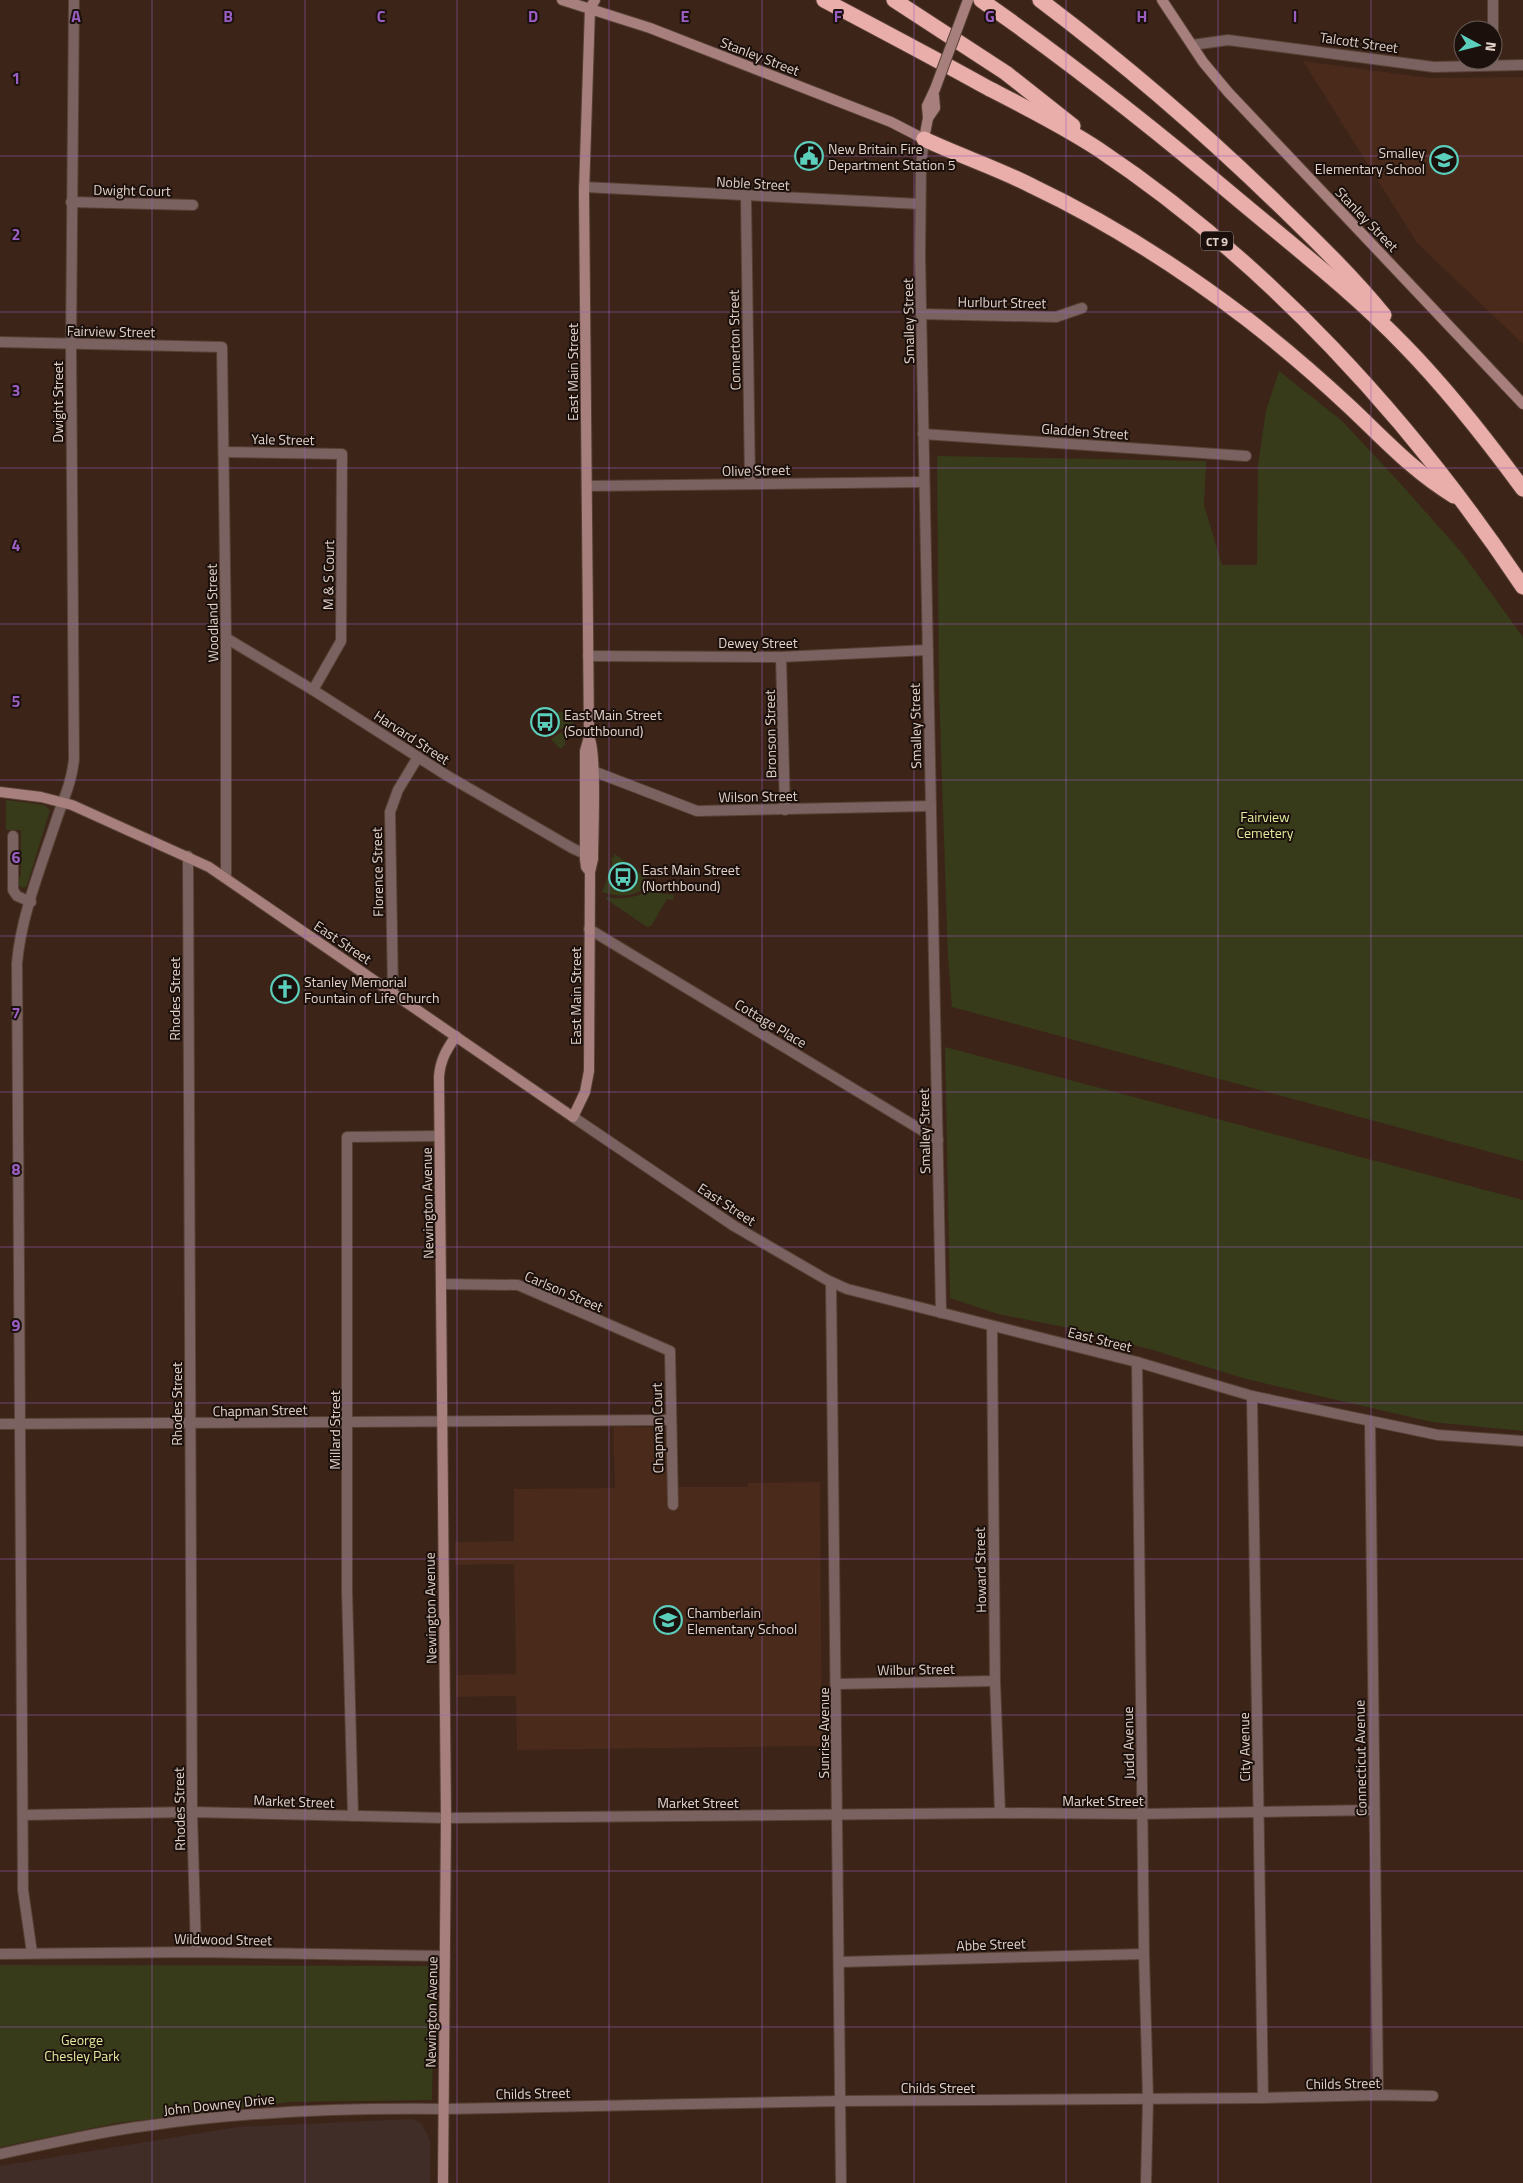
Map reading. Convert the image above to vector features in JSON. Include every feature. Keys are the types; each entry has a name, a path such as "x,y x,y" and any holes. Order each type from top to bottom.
{"highway":[{"name":"CT 9","path":"824,0 1029,109 1097,149 1214,239 1307,323 1391,413 1462,502 1523,586"},
{"path":"894,0 1031,92 1097,149"},
{"path":"981,0 1049,49 1175,147 1340,286 1410,351"},
{"path":"1040,0 1152,87 1242,169 1359,286 1523,489"},
{"path":"924,139 972,158 1055,198 1132,241 1190,278 1248,320 1299,361 1409,465 1462,502"}],"main road":[{"name":"Stanley Street","path":"562,0 590,3 892,122 924,139"},
{"path":"924,139 928,118 935,108 934,92 968,0"},
{"name":"Stanley Street","path":"1162,0 1214,75 1257,124 1523,404"},
{"name":"East Main Street","path":"590,3 584,187 589,737 585,751 585,866 590,872"},
{"name":"East Main Street","path":"573,1117 586,1092 589,1080 589,929 590,872 593,861 593,745 589,737"},
{"name":"East Street","path":"0,792 64,802 188,856 226,878 573,1117"},
{"name":"Newington Avenue","path":"443,2183 446,1818 439,1136 440,1066 445,1051 456,1036"}],"street":[{"name":"Dwight Street","path":"32,1953 23,1890 17,963 19,944 31,902 71,782 74,746 71,607 71,202 74,0"},
{"path":"1493,0 1493,20"},
{"name":"Talcott Street","path":"1192,45 1228,40 1434,66 1453,66"},
{"name":"Talcott Street","path":"1503,66 1523,65"},
{"name":"Smalley Street","path":"924,139 920,204 921,314 941,1313"},
{"name":"Noble Street","path":"584,187 746,197 920,204"},
{"name":"Connerton Street","path":"746,197 750,484"},
{"name":"Dwight Court","path":"71,202 193,205"},
{"name":"Hurlburt Street","path":"921,314 1056,317 1082,308"},
{"name":"Fairview Street","path":"0,342 222,347"},
{"name":"Woodland Street","path":"222,347 226,638 226,878"},
{"name":"Gladden Street","path":"924,434 1246,456"},
{"name":"Yale Street","path":"224,452 342,454"},
{"name":"M & S Court","path":"313,690 341,641 342,454"},
{"name":"Olive Street","path":"587,486 924,482"},
{"name":"Harvard Street","path":"226,638 485,798 585,854"},
{"name":"Dewey Street","path":"588,656 781,657 928,650"},
{"name":"Bronson Street","path":"781,657 785,810"},
{"name":"Florence Street","path":"393,993 390,812 398,790 418,757"},
{"name":"Wilson Street","path":"593,771 697,811 931,806"},
{"path":"12,836 13,890 17,896 31,902"},
{"name":"Rhodes Street","path":"188,856 192,1812 196,1952"},
{"name":"Cottage Place","path":"589,929 938,1140"},
{"name":"East Street","path":"573,1117 722,1219 831,1282 862,1293 1137,1362 1252,1396 1438,1435 1523,1441"},
{"name":"Millard Street","path":"353,1816 347,1591 347,1137 439,1136"},
{"name":"Sunrise Avenue","path":"831,1282 837,1684 841,2183"},
{"name":"Carlson Street","path":"441,1284 518,1285 670,1351"},
{"name":"Howard Street","path":"992,1326 995,1681 1000,1813"},
{"name":"Chapman Court","path":"670,1351 673,1505"},
{"name":"Judd Avenue","path":"1137,1362 1144,1954 1148,2099 1146,2183"},
{"name":"City Avenue","path":"1252,1396 1263,2098"},
{"name":"Chapman Street","path":"0,1424 670,1420"},
{"name":"Connecticut Avenue","path":"1370,1421 1378,2095"},
{"name":"Wilbur Street","path":"837,1684 995,1681"},
{"name":"Market Street","path":"23,1815 192,1812 446,1818 1000,1813 1142,1814 1374,1810"},
{"name":"Wildwood Street","path":"0,1954 196,1952 445,1956"},
{"name":"Abbe Street","path":"840,1962 1144,1954"},
{"name":"Childs Street","path":"444,2109 841,2102 1263,2098 1378,2095 1432,2096"},
{"name":"John Downey Drive","path":"0,2154 144,2126 256,2113 348,2108 444,2109"}],"shaded area":[{"name":"Smalley Elementary School","path":"1303,61 1430,78 1523,77 1523,344 1417,243"},
{"name":"Chamberlain Elementary School","path":"613,1426 665,1428 667,1487 748,1487 748,1483 820,1482 822,1746 517,1750 516,1696 456,1697 456,1675 516,1674 514,1564 455,1565 455,1542 514,1541 514,1489 615,1488"},
{"path":"412,2119 421,2123 430,2140 430,2183 0,2183 0,2166 237,2127"}],"green space":[{"name":"Fairview Cemetery","path":"1279,371 1341,420 1400,483 1462,553 1523,637 1523,1161 952,1007 948,958 939,690 937,456 1206,461 1204,505 1222,565 1257,565 1258,465 1266,411"},
{"path":"559,712 576,714 571,728 560,729 549,736 535,720 541,716"},
{"path":"570,731 570,737 565,737 565,745 560,749 551,739 560,733"},
{"path":"6,800 44,805 50,810 27,885 24,888 19,886 21,874 21,830 6,830"},
{"path":"615,854 632,867 620,873 609,874 609,869 612,868 612,860 610,858 613,858"},
{"path":"635,869 651,883 646,888 628,895 602,892 608,877 626,875"},
{"path":"653,885 656,887 654,890 660,893 674,895 673,900 667,899 651,926 647,927 606,899 607,897 632,897 643,893"},
{"path":"945,1047 1523,1200 1523,1431 1432,1422 1246,1379 1156,1351 1074,1329 998,1314 950,1298"},
{"name":"George Chesley Park","path":"0,1965 434,1966 432,2100 291,2102 117,2123 0,2147"}],"place":[{"name":"New Britain Fire Department Station 5","path":"809,156"},
{"name":"Smalley Elementary School","path":"1444,160"},
{"name":"East Main Street (Southbound)","path":"545,722"},
{"name":"East Main Street (Northbound)","path":"623,877"},
{"name":"Stanley Memorial Fountain of Life Church","path":"285,989"},
{"name":"Chamberlain Elementary School","path":"668,1620"}]}
